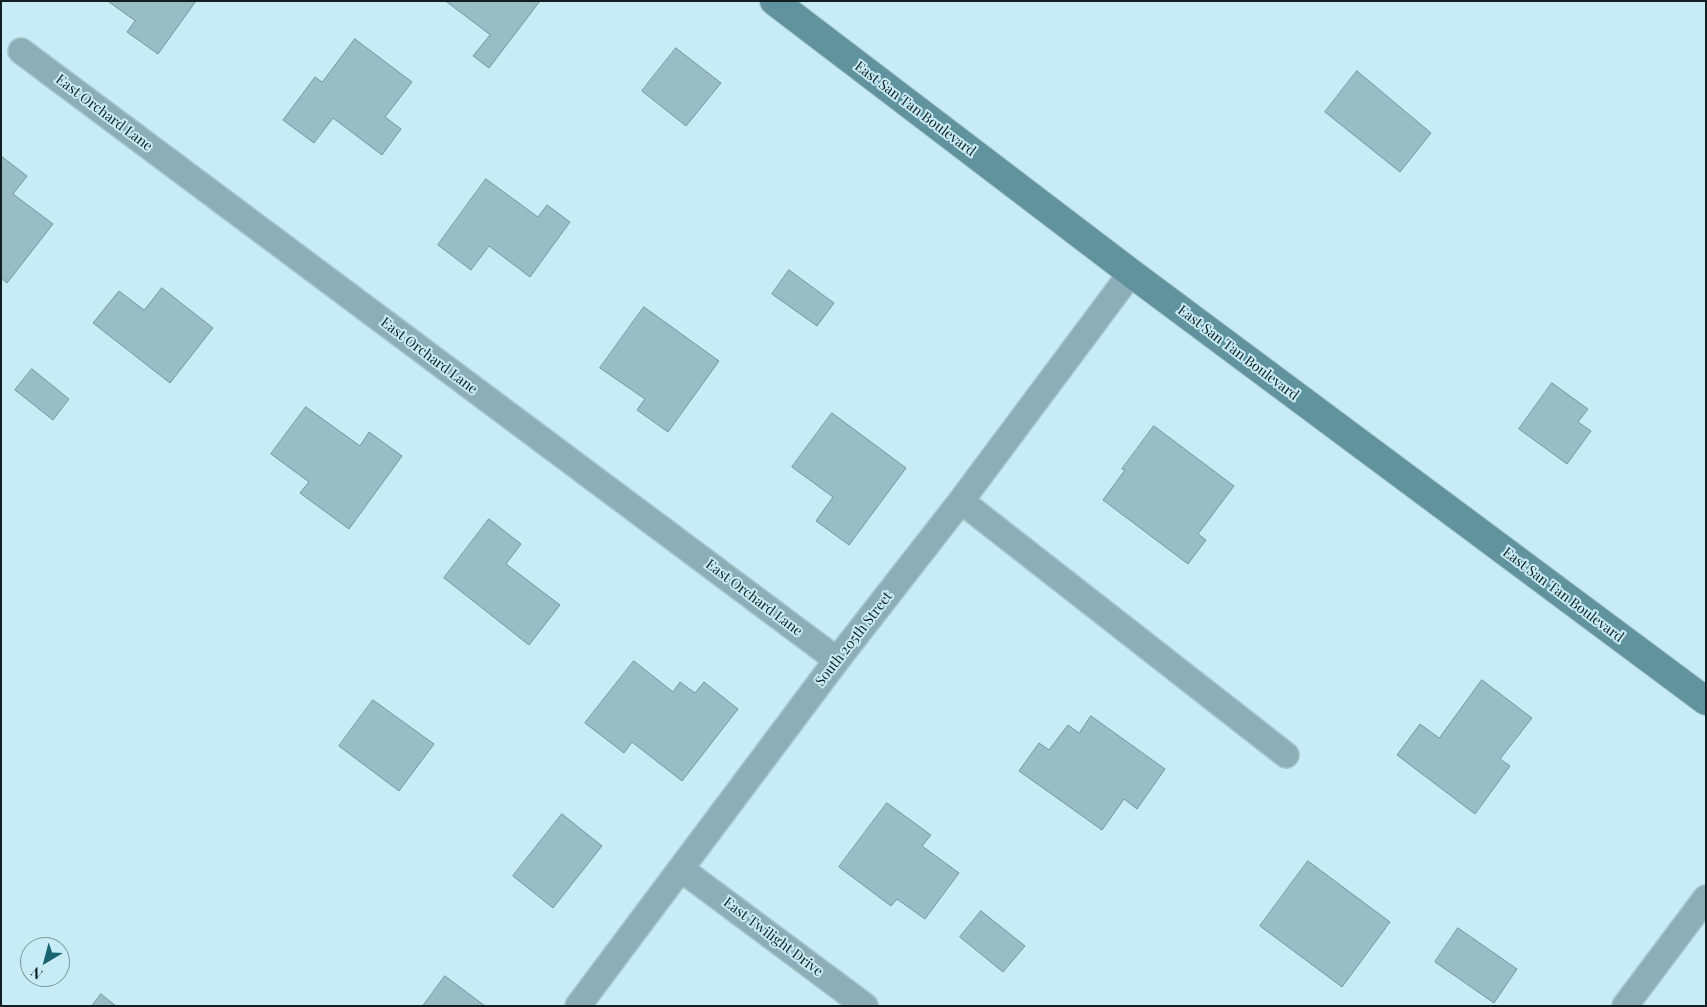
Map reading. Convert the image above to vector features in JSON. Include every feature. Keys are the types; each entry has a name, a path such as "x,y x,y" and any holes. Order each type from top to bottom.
{"street":[{"name":"East San Tan Boulevard","path":"774,1 1131,273 1706,701"},
{"name":"East Orchard Lane","path":"21,51 837,660"},
{"name":"South 205th Street","path":"578,1006 837,660 961,501 1131,273"},
{"path":"961,501 1286,755"},
{"name":"East Twilight Drive","path":"681,869 865,1006"},
{"path":"1625,1006 1706,898"}],"building":[{"path":"108,1 196,1 158,54 127,32 135,21"},
{"path":"446,1 540,1 489,68 473,56 490,35"},
{"path":"355,39 412,82 385,117 401,129 382,155 333,118 314,143 283,120 315,77 322,82"},
{"path":"676,48 721,83 686,126 642,91"},
{"path":"1357,71 1431,133 1400,172 1325,112"},
{"path":"1,156 27,176 13,194 53,224 7,283 1,278"},
{"path":"486,179 538,217 547,205 570,222 530,277 489,246 471,270 438,245"},
{"path":"789,270 834,303 817,326 772,294"},
{"path":"162,288 213,328 170,383 93,323 119,291 144,310"},
{"path":"644,307 719,361 668,432 637,410 645,399 600,368"},
{"path":"32,369 69,399 53,420 15,390"},
{"path":"1552,383 1588,409 1578,422 1591,431 1567,464 1519,429"},
{"path":"306,407 360,446 369,432 402,456 349,529 300,493 309,482 271,454"},
{"path":"832,413 906,468 849,545 816,521 833,497 792,467"},
{"path":"1154,426 1234,486 1198,534 1206,540 1188,564 1103,500 1125,470 1122,469"},
{"path":"489,519 521,544 506,564 560,605 529,645 444,578"},
{"path":"634,661 673,692 680,682 695,693 704,682 738,709 682,781 632,742 624,753 585,723"},
{"path":"1482,680 1532,718 1500,759 1510,766 1475,814 1397,755 1420,724 1439,738"},
{"path":"373,700 434,744 399,791 339,746"},
{"path":"1091,716 1165,769 1137,809 1124,799 1102,830 1019,771 1039,743 1049,750 1068,725 1079,733"},
{"path":"887,803 931,835 922,846 959,873 925,919 897,899 891,906 839,867"},
{"path":"562,814 602,846 553,908 513,876"},
{"path":"1308,861 1390,922 1342,987 1260,926"},
{"path":"981,911 1025,946 1003,972 960,937"},
{"path":"1458,928 1517,969 1494,1003 1435,962"},
{"path":"445,976 485,1006 423,1006"},
{"path":"101,994 116,1006 92,1006"}]}
